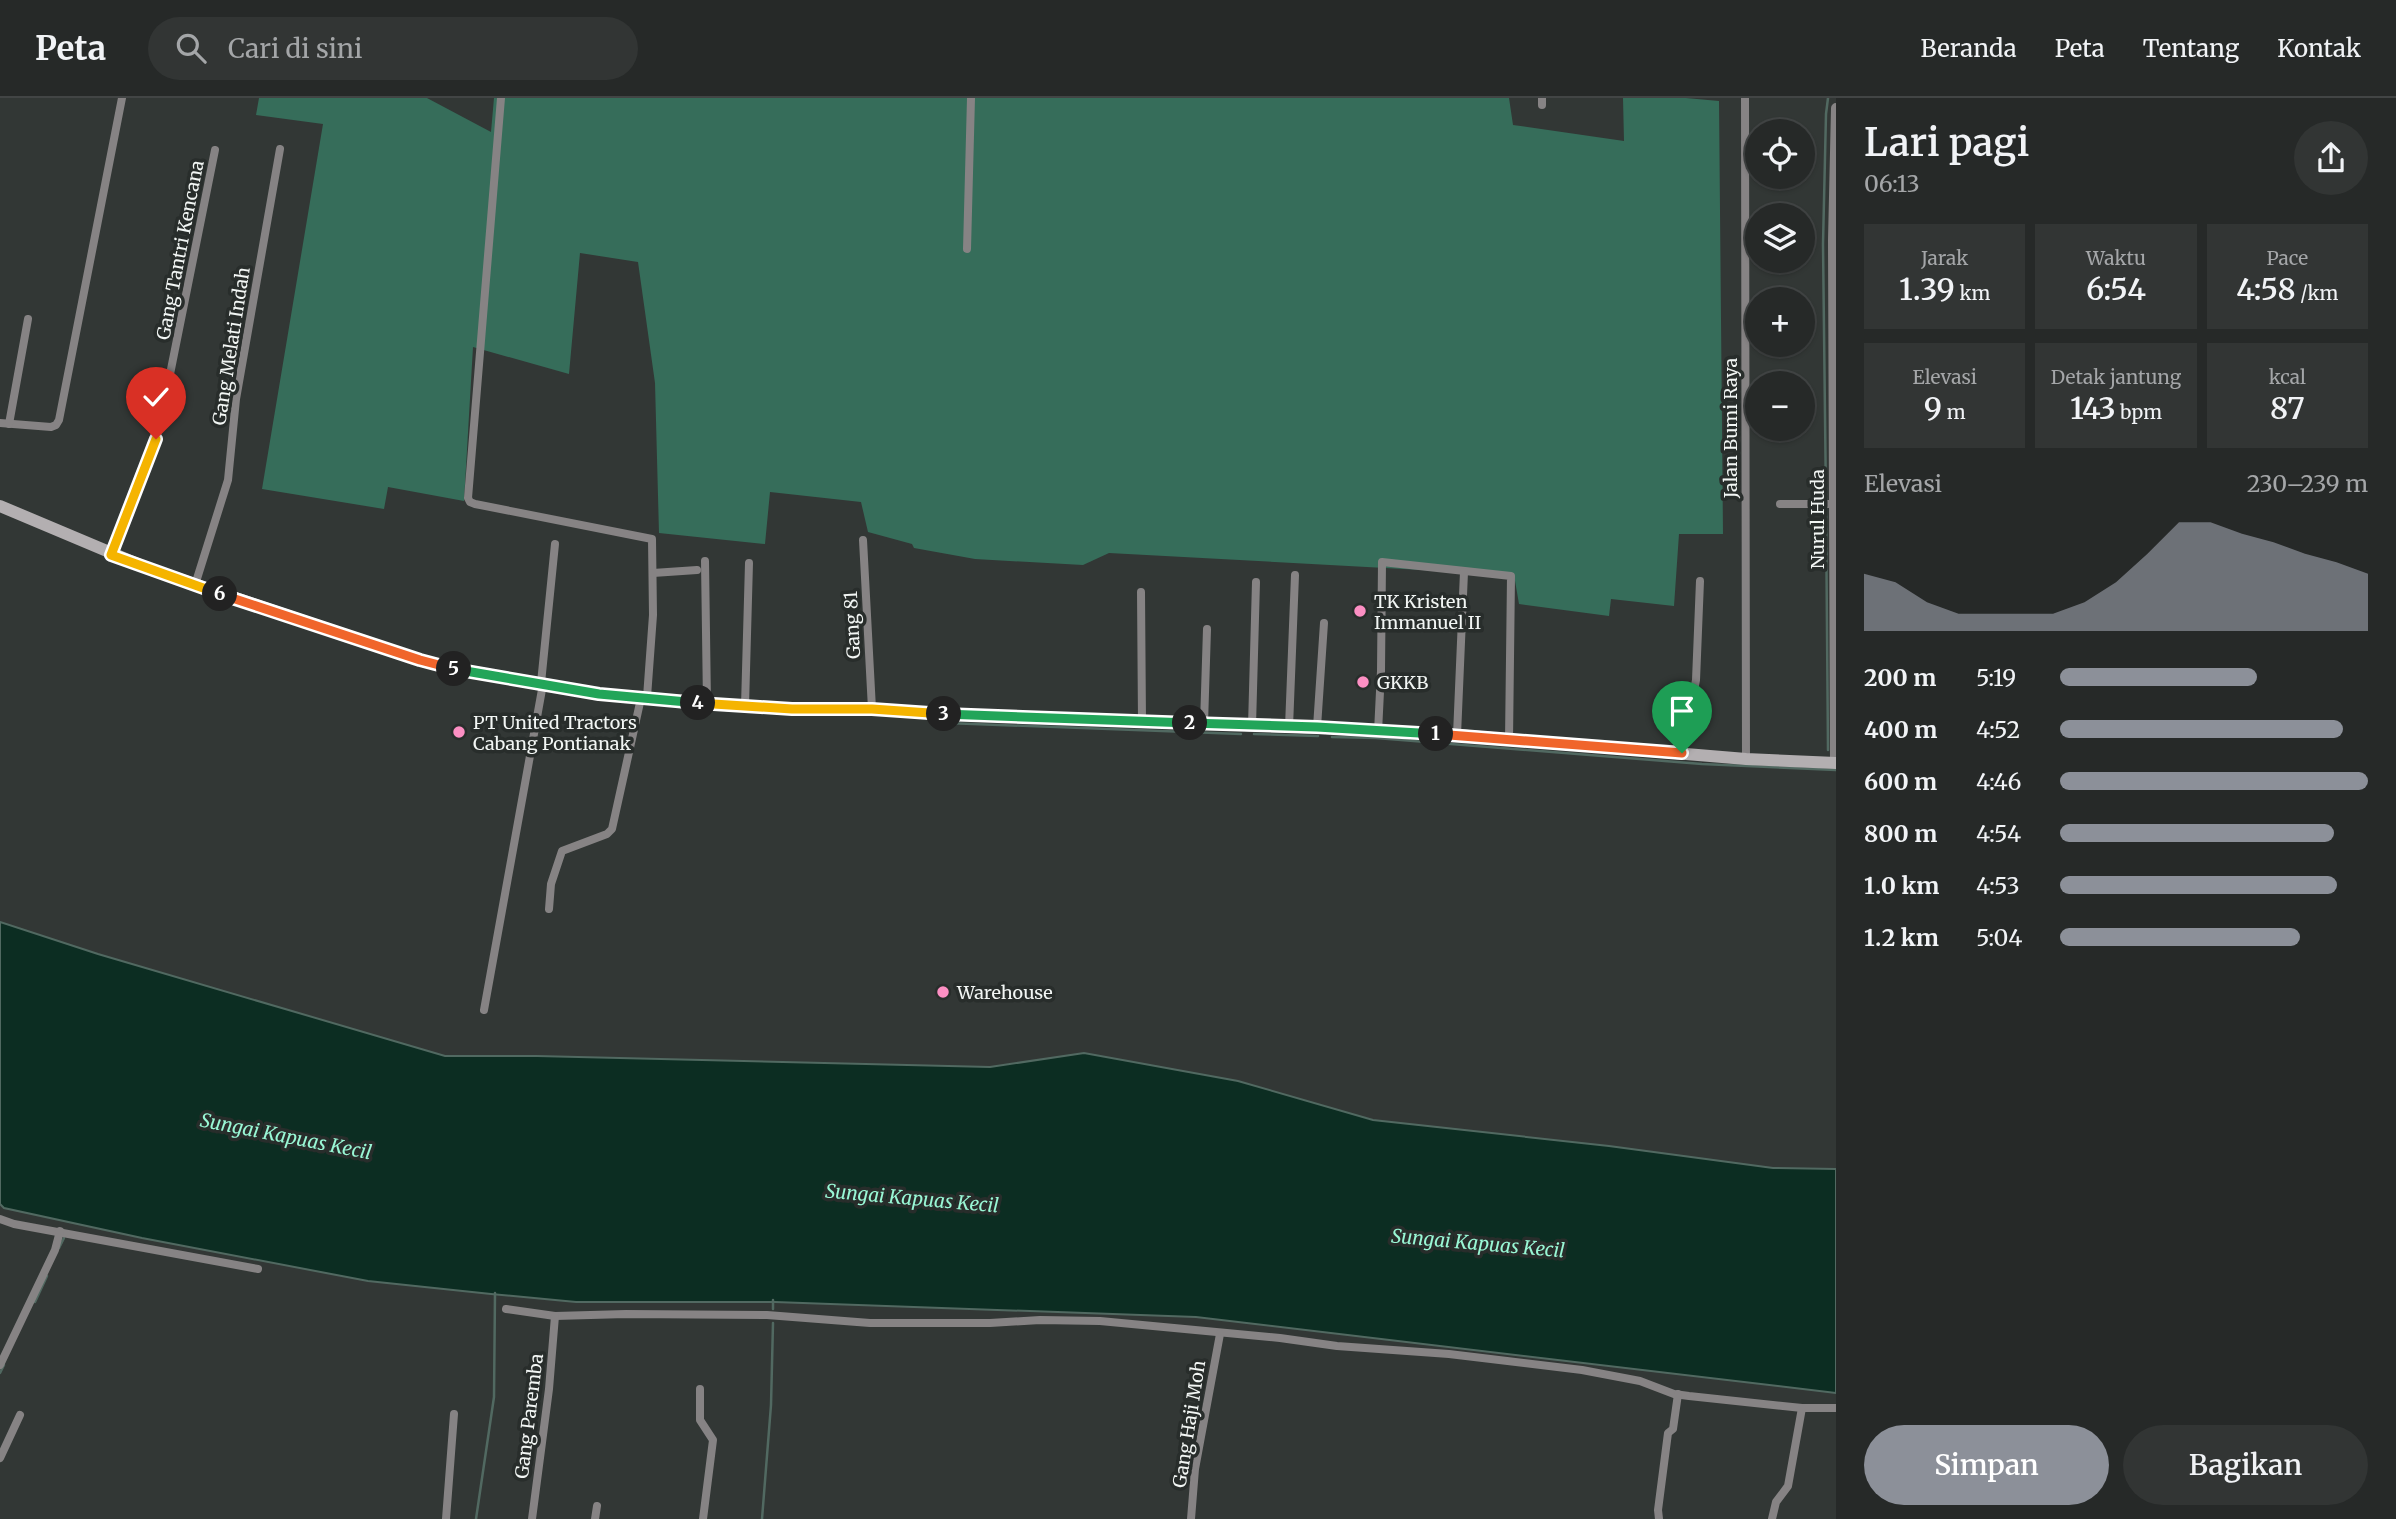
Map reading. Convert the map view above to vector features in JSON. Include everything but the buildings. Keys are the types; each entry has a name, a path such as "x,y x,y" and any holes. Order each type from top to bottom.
{"main road":[{"path":"0,506 111,555 420,660 599,694 792,709 872,709 933,714 1317,727 1457,735 1746,759 1836,763"}],"street":[{"path":"28,319 4,424 51,427 59,420 122,98"},
{"path":"501,98 468,498 470,502 652,539 653,573 644,698 612,829 607,834 562,851 551,884 549,909"},
{"path":"967,249 971,98"},
{"name":"Jalan Bumi Raya","path":"1745,98 1746,759"},
{"name":"Nurul Huda","path":"1836,108 1835,304 1829,504 1835,598 1836,763"},
{"name":"Gang Melati Indah","path":"195,585 228,480 236,399 280,149"},
{"name":"Gang Tantri Kencana","path":"111,555 159,429 215,150"},
{"path":"1780,504 1829,504"},
{"name":"Gang 81","path":"863,540 872,709"},
{"path":"484,1010 542,684 555,544"},
{"path":"705,561 707,704"},
{"path":"1378,732 1382,562 1511,576 1509,740"},
{"path":"745,706 749,563"},
{"path":"653,573 697,570"},
{"path":"1457,735 1464,572"},
{"path":"1289,727 1295,575"},
{"path":"1682,753 1696,680 1700,581"},
{"path":"1252,726 1256,582"},
{"path":"1141,592 1142,722"},
{"path":"1317,727 1324,623"},
{"path":"1204,724 1207,629"},
{"path":"0,1219 258,1269"},
{"path":"0,1365 55,1250 60,1231"},
{"path":"506,1309 555,1316 767,1315 870,1323 1072,1320 1157,1326 1337,1346 1449,1354 1582,1370 1640,1381 1678,1395 1802,1408 1836,1408"},
{"name":"Gang Paremba","path":"531,1519 549,1389 555,1316"},
{"name":"Gang Haji Moh","path":"1191,1519 1195,1469 1220,1334"},
{"path":"700,1390 700,1420 713,1440 704,1519"},
{"path":"1659,1519 1668,1433 1673,1429 1678,1395"},
{"path":"1772,1519 1776,1502 1788,1486 1802,1408"},
{"path":"446,1519 454,1414"},
{"path":"0,1456 20,1415"},
{"path":"595,1519 597,1506"}],"shaded area":[{"path":"259,98 427,98 491,132 494,98 1509,98 1513,125 1624,141 1623,98 1719,101 1723,534 1679,534 1674,606 1611,599 1609,616 1519,604 1514,575 1109,553 1083,565 975,559 914,548 912,544 868,532 861,502 770,492 765,544 659,533 655,383 638,262 580,253 569,374 473,347 464,501 388,487 384,509 262,489 323,124 256,115"}],"water":[{"name":"Sungai Kapuas Kecil","path":"0,922 98,954 445,1056 990,1067 1084,1053 1238,1081 1373,1120 1609,1146 1773,1168 1836,1169 1836,1393 1196,1317 775,1302 576,1302 491,1294 368,1281 142,1238 4,1208 0,1204"}],"waterway":[{"path":"1826,500 1823,244 1828,98"},
{"path":"1826,507 1828,750"},
{"path":"947,723 1241,734"},
{"path":"1254,734 1318,736"},
{"path":"1332,737 1376,738 1702,764 1836,770"},
{"path":"59,1248 64,1238"},
{"path":"35,1302 47,1276"},
{"path":"476,1519 494,1397 495,1293"},
{"path":"773,1300 773,1309"},
{"path":"762,1519 771,1405 773,1323"},
{"path":"0,1373 4,1365"}],"place":[{"name":"TK Kristen Immanuel II","path":"1360,611"},
{"name":"GKKB","path":"1363,682"},
{"name":"PT United Tractors Cabang Pontianak","path":"459,732"},
{"name":"Warehouse","path":"943,992"}],"route":[{"path":"156,439 111,555 279,614 445,667 599,694 707,704 1317,727 1682,753"}]}
